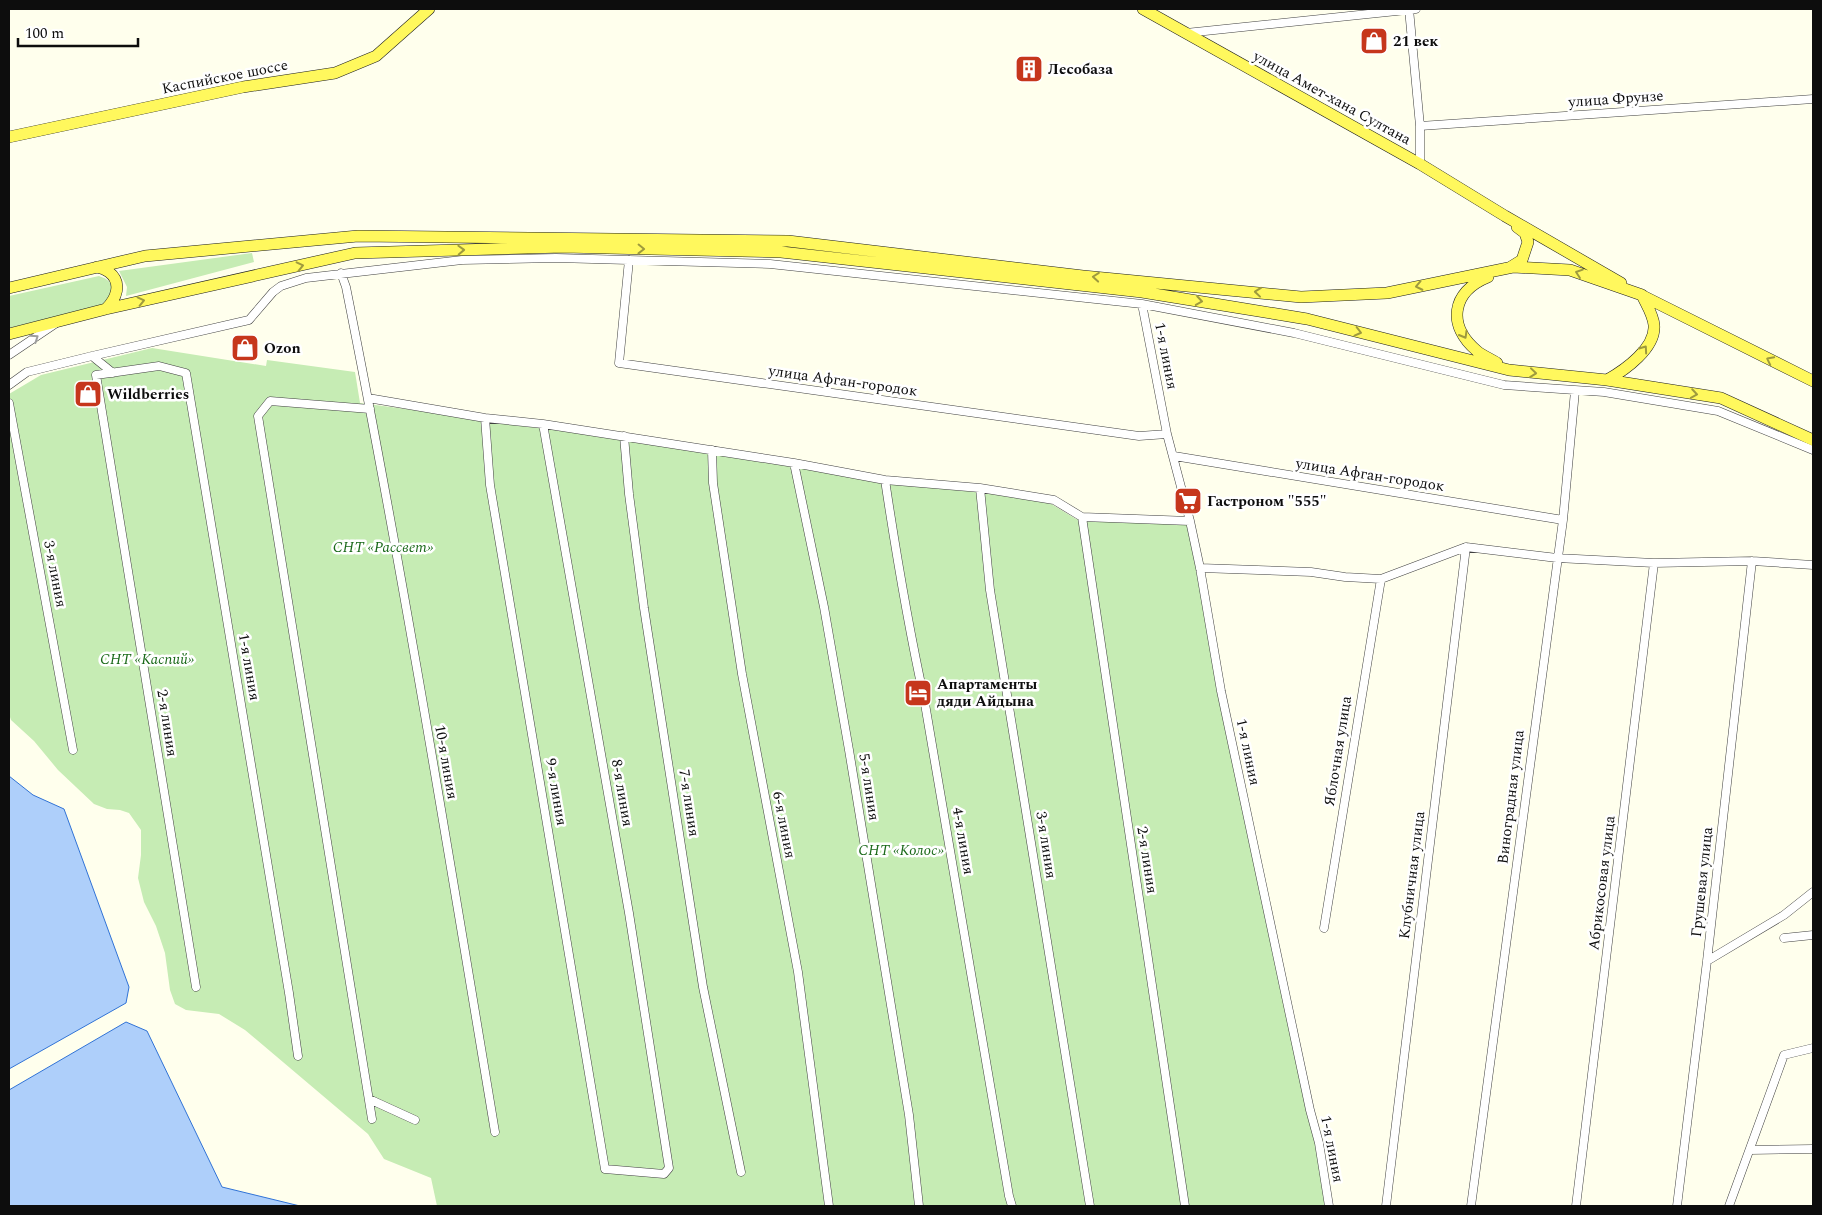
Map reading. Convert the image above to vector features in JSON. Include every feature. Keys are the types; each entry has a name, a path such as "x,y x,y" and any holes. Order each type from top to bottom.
{"main road":[{"name":"Каспийское шоссе","path":"9,137 243,87 335,73 376,56 429,9"},
{"name":"улица Амет-хана Султана","path":"1143,9 1420,164 1505,216"},
{"path":"1505,216 1525,233 1528,242 1522,260 1512,267 1477,281 1463,293 1456,310 1461,331 1469,342 1478,352 1509,370"},
{"path":"1505,216 1642,295 1813,382"},
{"path":"12,287 146,256 358,236 788,241 1083,276 1301,297 1386,293 1512,267 1570,270 1642,295 1652,316 1654,326 1651,339 1641,355 1630,365 1607,380"},
{"path":"9,334 106,309 355,253 563,247 781,252 1142,292 1307,319 1509,370 1607,380 1721,398 1813,440"},
{"path":"98,266 110,272 116,283 117,294 114,302 106,309"}],"street":[{"path":"1409,9 1420,126 1420,164"},
{"path":"1186,33 1416,9"},
{"name":"улица Фрунзе","path":"1420,126 1813,99"},
{"path":"9,385 27,372 249,320 273,292 281,286 306,278 462,260 556,258 770,264 1142,304 1294,333 1504,385 1604,392 1718,411 1813,450"},
{"name":"улица Афган-городок","path":"629,260 619,363 1139,436 1167,434"},
{"name":"10-я линия","path":"341,273 346,287 370,409 495,1132"},
{"name":"1-я линия","path":"1142,304 1167,434 1174,456 1200,568 1221,691 1310,1110 1319,1143 1329,1206"},
{"path":"9,355 61,320"},
{"path":"92,356 113,373"},
{"name":"1-я линия","path":"96,375 159,366 186,373 298,1056"},
{"name":"2-я линия","path":"96,375 196,987"},
{"name":"Виноградная улица","path":"1472,1206 1556,558 1563,520 1575,391"},
{"path":"368,398 485,418 624,436 794,463 885,480 980,488 1054,500 1082,517 1190,522"},
{"path":"370,409 270,401 258,416 372,1119"},
{"name":"3-я линия","path":"9,403 73,750"},
{"name":"9-я линия","path":"485,418 490,485 605,1169 661,1174 669,1168"},
{"name":"8-я линия","path":"543,424 627,903 669,1168"},
{"name":"7-я линия","path":"624,436 629,494 644,608 704,987 742,1172"},
{"name":"6-я линия","path":"712,450 713,483 742,674 798,972 829,1206"},
{"name":"улица Афган-городок","path":"1174,456 1563,520"},
{"name":"5-я линия","path":"794,463 824,607 851,760 909,1115 919,1206"},
{"name":"4-я линия","path":"885,480 898,565 924,698 1012,1206"},
{"name":"3-я линия","path":"980,488 990,590 1090,1206"},
{"name":"2-я линия","path":"1082,517 1184,1206"},
{"path":"1200,568 1311,572 1345,577 1381,579 1466,548 1556,558 1654,563 1752,560 1813,565"},
{"name":"Клубничная улица","path":"1386,1206 1466,548"},
{"name":"Грушевая улица","path":"1677,1206 1707,961 1752,560"},
{"name":"Абрикосовая улица","path":"1576,1206 1654,563"},
{"name":"Яблочная улица","path":"1324,928 1381,579"},
{"path":"1707,961 1784,915 1813,892"},
{"path":"1784,938 1813,935"},
{"path":"1729,1206 1784,1055 1813,1048"},
{"path":"369,1099 415,1120"},
{"path":"1750,1150 1813,1149"}],"green space":[{"path":"252,253 254,262 126,296 127,287 119,271"},
{"path":"99,276 109,281 114,291 107,305 9,328 9,296"},
{"name":"СНТ «Колос»","path":"152,348 266,366 267,360 355,372 360,403 475,418 481,421 637,440 894,484 1027,497 1048,502 1076,519 1158,524 1195,524 1221,672 1330,1206 437,1206 431,1178 384,1159 368,1134 245,1030 219,1014 186,1010 175,1004 170,990 165,953 156,926 144,902 138,878 141,855 141,830 129,813 107,809 94,804 58,770 34,741 11,720 9,714 9,394 41,375"}],"water":[{"path":"9,776 33,795 64,809 129,987 126,1003 9,1069"},
{"path":"126,1022 147,1031 222,1187 300,1206 9,1206 9,1090"}],"place":[{"name":"21 век","path":"1374,41"},
{"name":"Лесобаза","path":"1029,69"},
{"name":"Ozon","path":"245,348"},
{"name":"Wildberries","path":"88,394"},
{"name":"Гастроном \"555\"","path":"1188,501"},
{"name":"Апартаменты дяди Айдына","path":"918,693"}],"park label":[{"name":"СНТ «Рассвет»","path":"383,547"},
{"name":"СНТ «Каспий»","path":"147,659"}]}
